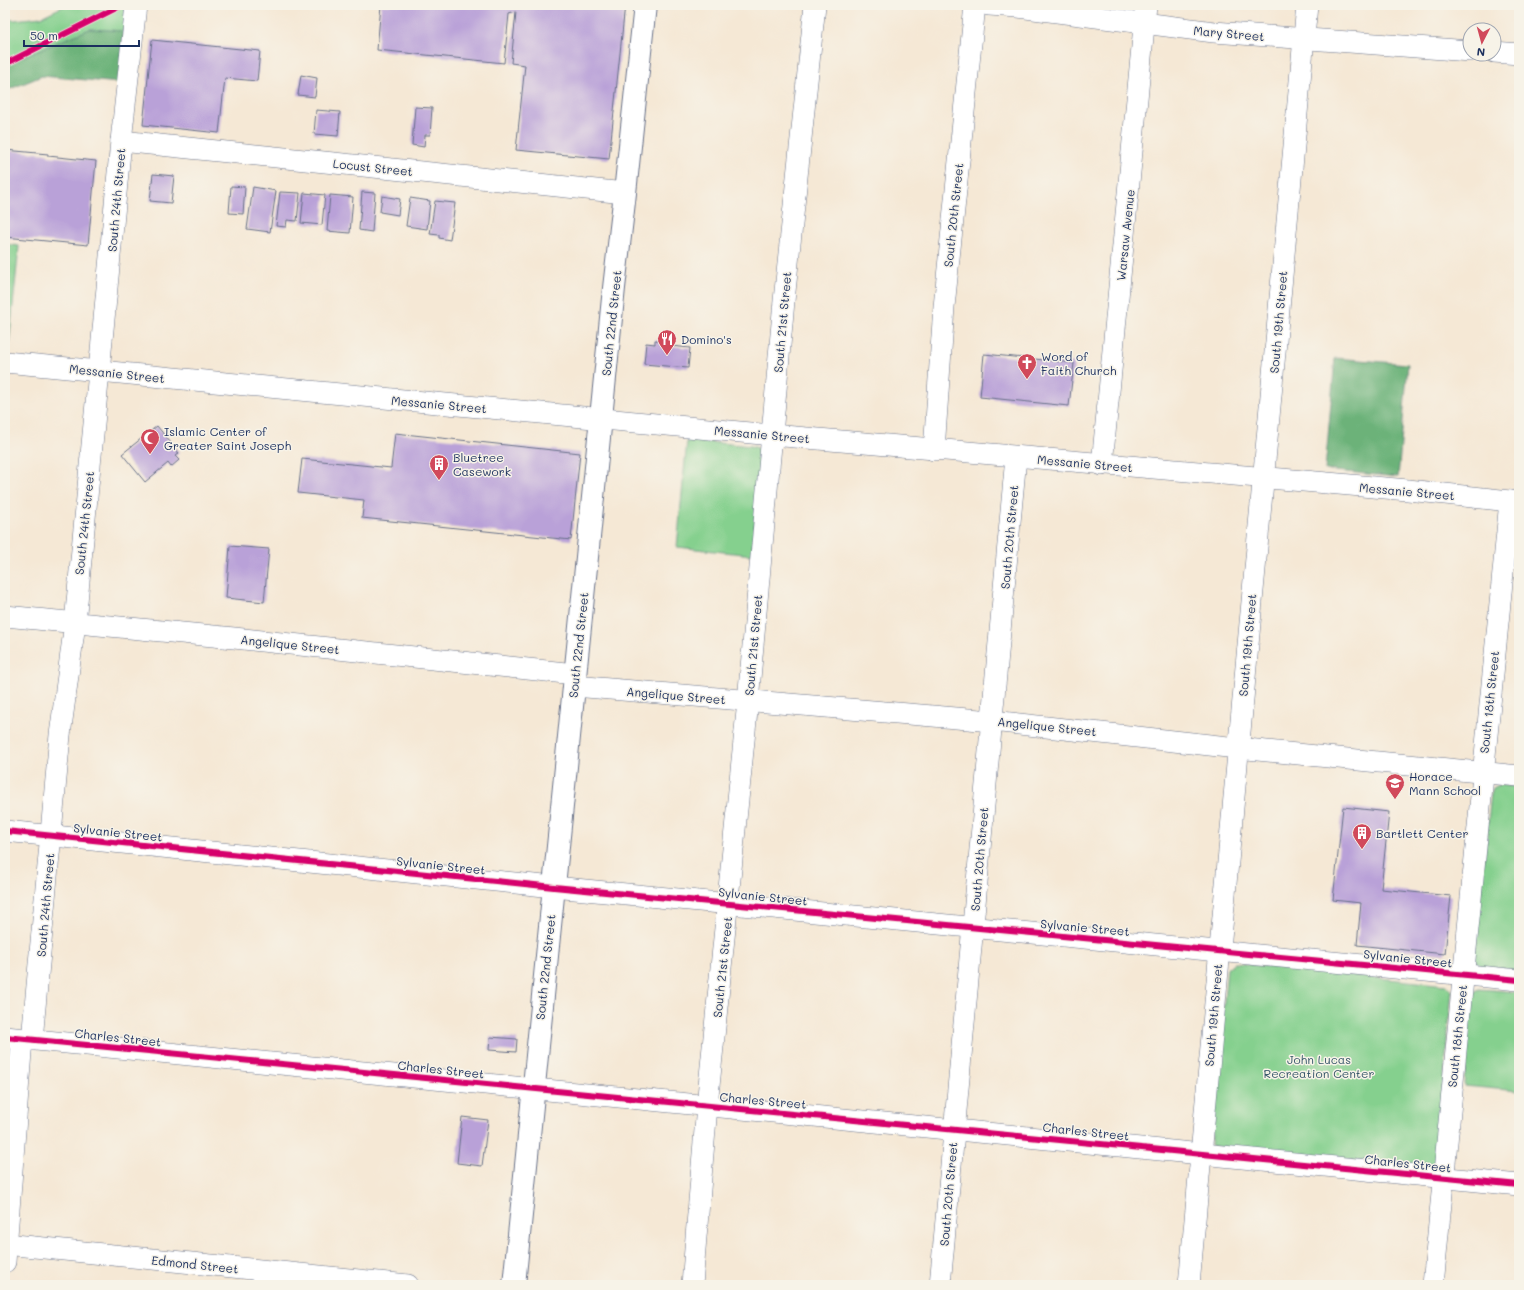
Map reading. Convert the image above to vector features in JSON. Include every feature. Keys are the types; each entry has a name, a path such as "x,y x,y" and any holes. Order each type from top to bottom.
{"main road":[{"name":"South 22nd Street","path":"514,1285 532,1089 554,887 614,288 626,193 645,5"}],"street":[{"name":"South 24th Street","path":"5,1250 20,1039 51,836 60,735 74,623 100,372 121,141 136,5"},
{"name":"South 21st Street","path":"692,1285 748,701 784,301 815,5"},
{"name":"South 20th Street","path":"934,450 944,307 974,5"},
{"name":"Mary Street","path":"989,5 1145,14 1214,32 1462,50"},
{"name":"South 19th Street","path":"1188,1285 1307,5"},
{"name":"Warsaw Avenue","path":"1102,465 1145,14"},
{"path":"1502,53 1519,54"},
{"name":"Locust Street","path":"121,141 626,193"},
{"name":"Messanie Street","path":"5,362 934,450 1408,490 1514,502"},
{"name":"South 20th Street","path":"940,1285 1016,457"},
{"name":"South 18th Street","path":"1433,1285 1482,773 1514,502"},
{"name":"Angelique Street","path":"5,616 575,680 748,701 992,721 1237,748 1519,776"},
{"name":"Sylvanie Street","path":"5,831 554,887 1519,980"},
{"name":"Charles Street","path":"20,1039 1519,1185"},
{"name":"Edmond Street","path":"5,1250 408,1285"}],"green space":[{"path":"66,5 127,5 124,31 90,29 5,64 5,19 14,20 41,17"},
{"path":"90,29 124,31 120,83 42,76 5,91 5,64"},
{"path":"5,244 19,246 9,344 5,344"},
{"path":"1335,358 1408,364 1398,477 1325,470"},
{"path":"687,440 751,446 758,448 761,452 752,555 677,547"},
{"path":"1499,785 1519,787 1519,971 1481,967 1476,964 1474,955 1491,794 1493,788"},
{"name":"John Lucas Recreation Center","path":"1235,963 1446,985 1452,990 1436,1164 1433,1169 1211,1146 1227,969 1230,965"},
{"path":"1479,989 1519,992 1519,1091 1464,1086 1470,1001 1474,992"}],"building":[{"path":"381,5 625,5 609,159 516,150 525,65 511,63 516,12 509,14 504,63 377,50"},
{"path":"152,40 260,51 257,81 225,78 219,133 143,125"},
{"path":"301,75 317,78 315,97 298,95"},
{"path":"415,107 432,108 430,135 425,135 424,147 412,145"},
{"path":"316,110 340,112 338,136 314,134"},
{"path":"5,150 96,161 88,245 5,237"},
{"path":"153,174 174,176 171,203 150,201"},
{"path":"231,186 245,187 243,214 229,213"},
{"path":"253,187 276,191 270,232 247,229"},
{"path":"280,192 300,193 297,221 287,220 286,227 276,226"},
{"path":"362,192 375,193 372,232 359,230"},
{"path":"304,193 325,195 322,225 301,223"},
{"path":"330,195 353,197 350,233 327,231"},
{"path":"382,196 400,199 398,215 380,212"},
{"path":"410,198 430,201 427,229 406,226"},
{"path":"435,201 455,203 450,240 439,238 439,235 430,234"},
{"name":"Domino's","path":"655,340 671,342 671,346 690,348 688,368 644,364 646,343 655,344"},
{"name":"Word of Faith Church","path":"984,354 1074,363 1069,406 980,397"},
{"name":"Islamic Center of Greater Saint Joseph","path":"157,426 179,453 175,456 179,460 171,467 168,463 145,482 122,454"},
{"name":"Bluetree Casework","path":"395,433 580,453 571,540 362,518 364,500 298,493 302,459 391,468"},
{"path":"230,546 269,549 264,602 226,598"},
{"name":"Bartlett Center","path":"1343,807 1389,812 1381,889 1451,896 1445,954 1357,945 1361,903 1333,900"},
{"path":"490,1037 517,1039 516,1052 489,1050"},
{"path":"462,1117 488,1120 482,1166 457,1163"}],"cycle path":[{"path":"5,64 122,5"},
{"path":"5,831 554,887 1519,980"},
{"path":"5,1037 1519,1185"}],"place":[{"name":"Domino's","path":"667,356"},
{"name":"Word of Faith Church","path":"1027,380"},
{"name":"Islamic Center of Greater Saint Joseph","path":"150,455"},
{"name":"Bluetree Casework","path":"439,481"},
{"name":"Horace Mann School","path":"1395,800"},
{"name":"Bartlett Center","path":"1362,850"}]}
